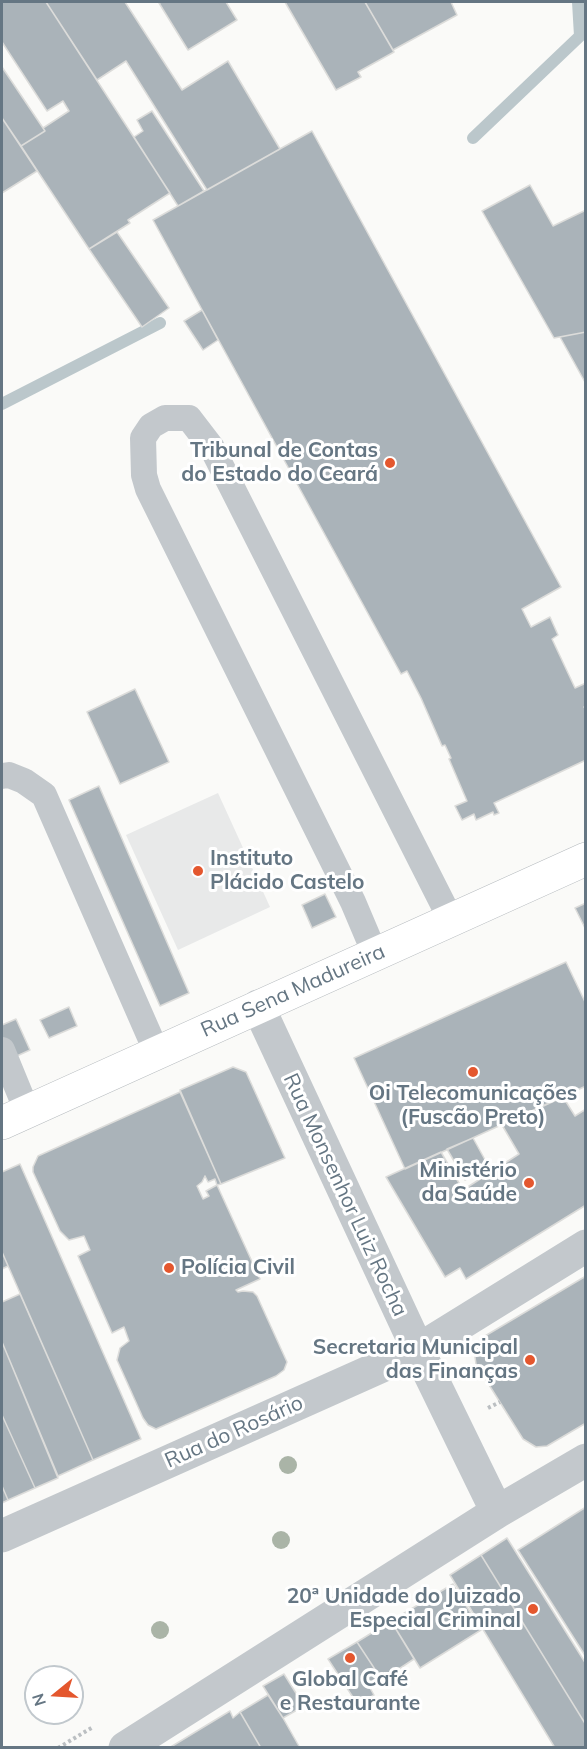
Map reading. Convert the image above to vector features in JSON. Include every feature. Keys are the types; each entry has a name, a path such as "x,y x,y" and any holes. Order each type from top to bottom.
{"main road":[{"name":"Rua Sena Madureira","path":"14,1117 585,859"}],"street":[{"name":"Rua Monsenhor Luiz Rocha","path":"258,1006 418,1350 497,1512"},
{"name":"Rua do Rosário","path":"2,1536 418,1350 585,1246"},
{"path":"125,1748 497,1512 585,1460"}],"lane":[{"path":"375,954 353,903 148,489 144,475 143,438 151,426 165,418 189,417 212,448 451,920"},
{"path":"2,776 9,775 24,781 44,795 157,1053"},
{"path":"2,1050 14,1117"}],"path":[{"path":"58,1748 99,1723"}],"shaded area":[{"name":"Instituto Plácido Castelo","path":"218,793 270,907 178,950 126,835"}],"building":[{"path":"2,2 46,2 170,193 128,220 130,223 89,249 21,146 45,131 43,128 69,111 63,101 47,111 2,42"},
{"path":"46,2 125,2 182,90 228,61 280,149 207,190 126,61 97,80"},
{"path":"226,2 237,20 188,50 159,3"},
{"path":"285,2 365,2 394,52 358,72 361,77 336,90"},
{"path":"365,2 451,2 457,15 393,50"},
{"path":"2,67 45,131 21,146 2,118"},
{"path":"152,111 204,191 178,206 134,137 143,131 137,120"},
{"path":"2,118 37,171 2,193"},
{"name":"Tribunal de Contas do Estado do Ceará","path":"312,131 561,587 522,609 531,627 550,617 558,635 552,639 575,688 586,683 586,706 584,707 586,710 586,760 494,803 499,813 494,815 493,812 476,820 474,814 462,820 455,806 467,801 449,759 451,758 445,745 442,746 421,698 407,671 401,674 153,220"},
{"path":"530,185 553,226 586,210 586,332 554,338 482,211"},
{"path":"117,232 169,308 142,327 89,249"},
{"path":"202,310 218,340 203,350 184,321"},
{"path":"586,332 586,384 560,337"},
{"path":"135,689 169,762 120,784 87,712"},
{"path":"99,786 189,993 160,1006 69,800"},
{"path":"325,894 336,917 312,928 302,905"},
{"path":"586,903 586,930 575,908"},
{"name":"Oi Telecomunicações (Fuscão Preto)","path":"566,962 586,1004 586,1086 405,1169 354,1058"},
{"path":"69,1007 77,1026 49,1038 40,1020"},
{"path":"16,1019 30,1050 8,1060 2,1046 2,1025"},
{"path":"233,1067 246,1072 285,1158 221,1184 180,1090"},
{"name":"Polícia Civil","path":"180,1092 221,1184 217,1185 260,1279 236,1290 253,1292 257,1296 287,1362 284,1370 276,1376 156,1429 148,1425 117,1360 120,1348 129,1341 124,1327 112,1333 78,1256 90,1250 84,1236 69,1240 60,1231 33,1172 38,1156","holes":["205,1176 208,1182 215,1179 217,1185 206,1191 209,1196 203,1199 197,1186"]},
{"name":"Ministério da Saúde","path":"563,1097 575,1116 586,1109 586,1205 466,1279 460,1268 445,1277 386,1177 441,1152 463,1190 519,1154 502,1125"},
{"path":"473,1138 489,1167 465,1180 447,1149"},
{"path":"20,1164 141,1439 93,1460 2,1252 2,1172"},
{"path":"2,1252 8,1266 2,1269"},
{"name":"Secretaria Municipal das Finanças","path":"586,1276 586,1423 547,1446 536,1447 523,1439 476,1364 474,1350 485,1336"},
{"path":"20,1294 93,1460 58,1476 2,1342 2,1302"},
{"path":"2,1342 58,1478 35,1488 2,1415"},
{"path":"2,1415 35,1488 8,1500 2,1486"},
{"path":"2,1486 8,1500 2,1503"},
{"path":"586,1507 586,1657 518,1550"},
{"name":"20ª Unidade do Juizado Especial Criminal","path":"507,1538 586,1664 586,1725 481,1555"},
{"path":"481,1555 586,1725 586,1748 555,1748 450,1575"},
{"path":"453,1584 481,1630 420,1668 391,1621"},
{"path":"391,1621 414,1659 382,1680 357,1642"},
{"path":"357,1642 382,1680 370,1688 374,1695 358,1705 328,1659"},
{"path":"284,1674 304,1706 283,1718 263,1686"},
{"path":"268,1695 300,1748 261,1748 240,1712"},
{"path":"230,1711 233,1718 240,1712 261,1748 169,1748"}],"waterway":[{"path":"473,138 580,36 578,2"},
{"path":"2,404 160,323"}],"place":[{"name":"Tribunal de Contas do Estado do Ceará","path":"390,463"},
{"name":"Instituto Plácido Castelo","path":"198,871"},
{"name":"Oi Telecomunicações (Fuscão Preto)","path":"473,1072"},
{"name":"Ministério da Saúde","path":"529,1183"},
{"name":"Polícia Civil","path":"169,1268"},
{"name":"Secretaria Municipal das Finanças","path":"530,1360"},
{"name":"20ª Unidade do Juizado Especial Criminal","path":"533,1609"},
{"name":"Global Café e Restaurante","path":"350,1658"}]}
